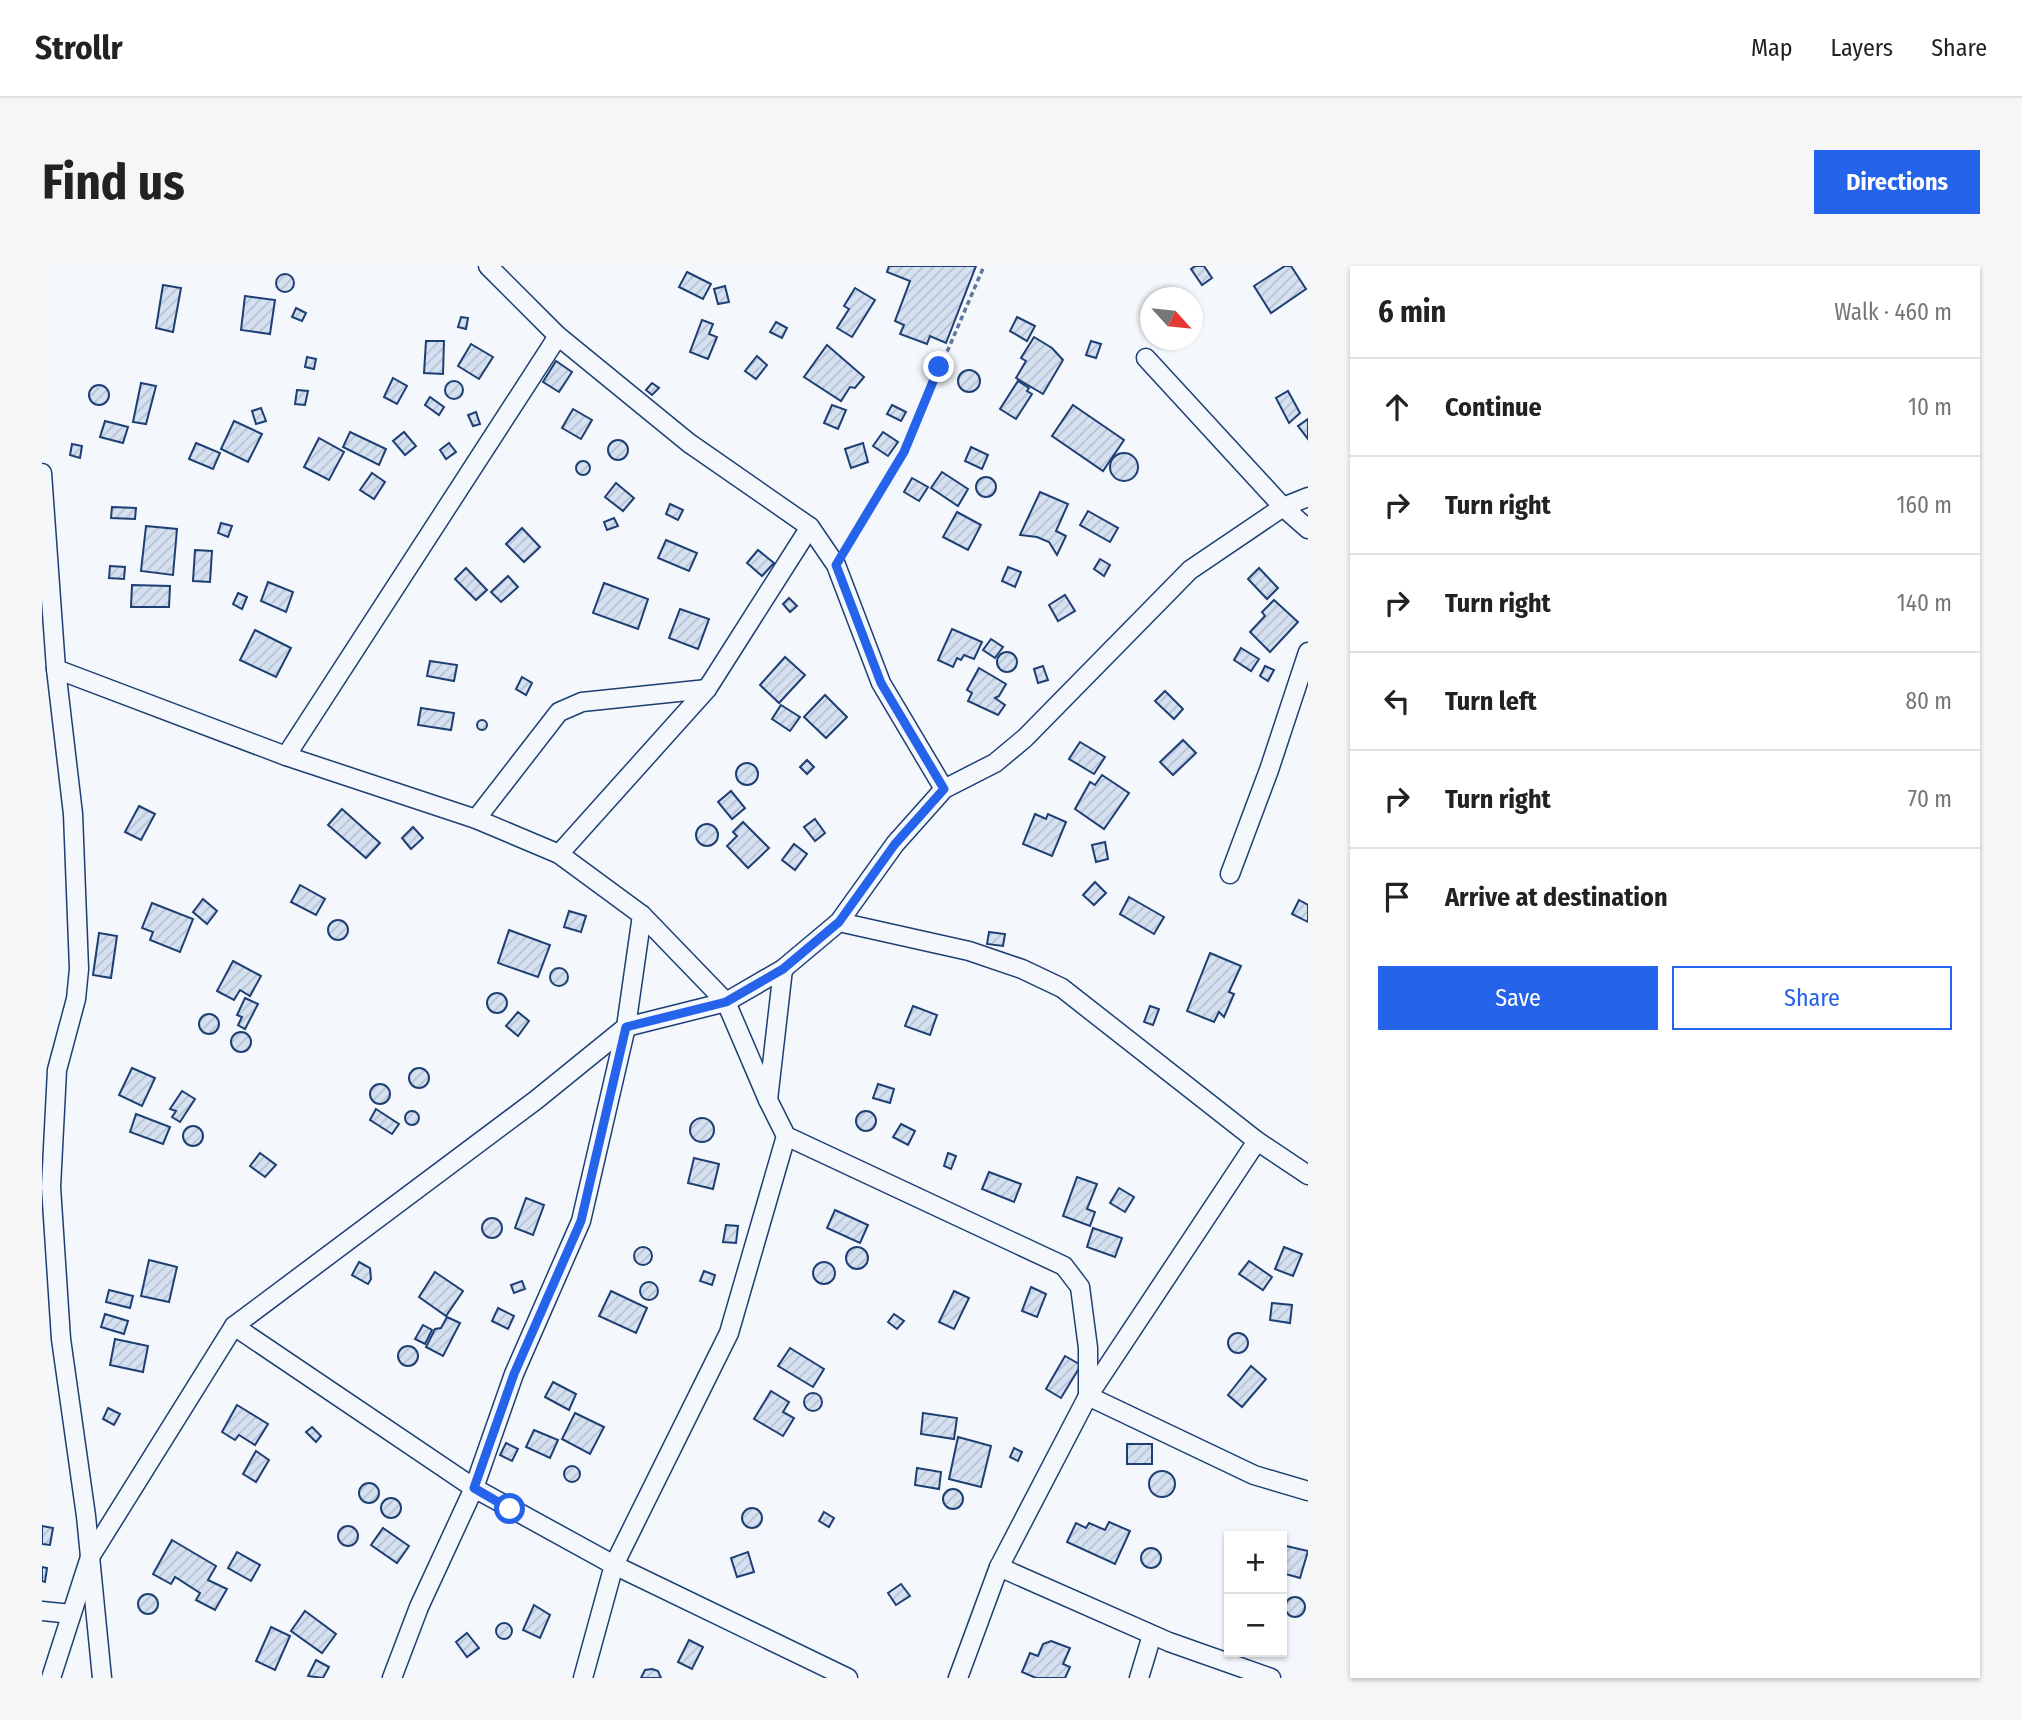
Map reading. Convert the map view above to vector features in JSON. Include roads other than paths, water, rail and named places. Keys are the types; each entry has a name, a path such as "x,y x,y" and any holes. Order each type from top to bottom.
{"street":[{"path":"488,266 558,336 688,443 810,527 836,565 881,683 944,789"},
{"path":"286,756 558,336"},
{"path":"1146,358 1283,508 1308,529"},
{"path":"42,473 56,669 73,814 79,969 76,999 57,1070 47,1186 61,1339 90,1557 102,1678"},
{"path":"51,1678 90,1557 234,1326 536,1100 626,1027 726,1002 783,969 839,922 895,844 944,789 995,762 1025,738 1190,570 1283,508 1308,497"},
{"path":"559,854 707,689 810,527"},
{"path":"1230,874 1269,770 1308,652"},
{"path":"56,669 286,756 476,819 559,854 642,915 726,1002 786,1136 1064,1266 1080,1287 1088,1348 1088,1396"},
{"path":"476,819 559,712 571,705 707,689"},
{"path":"392,1678 419,1607 474,1488 514,1374 581,1221 626,1027 642,915"},
{"path":"839,922 969,951 1022,969 1062,988 1257,1141 1308,1175"},
{"path":"768,1100 783,969"},
{"path":"583,1678 614,1565 729,1333 786,1136"},
{"path":"958,1678 999,1567 1088,1396 1257,1141"},
{"path":"234,1326 474,1488 614,1565 848,1678"},
{"path":"1088,1396 1254,1475 1308,1491"},
{"path":"999,1567 1152,1634 1271,1678"},
{"path":"42,1611 71,1614"},
{"path":"1139,1678 1152,1634"}]}
